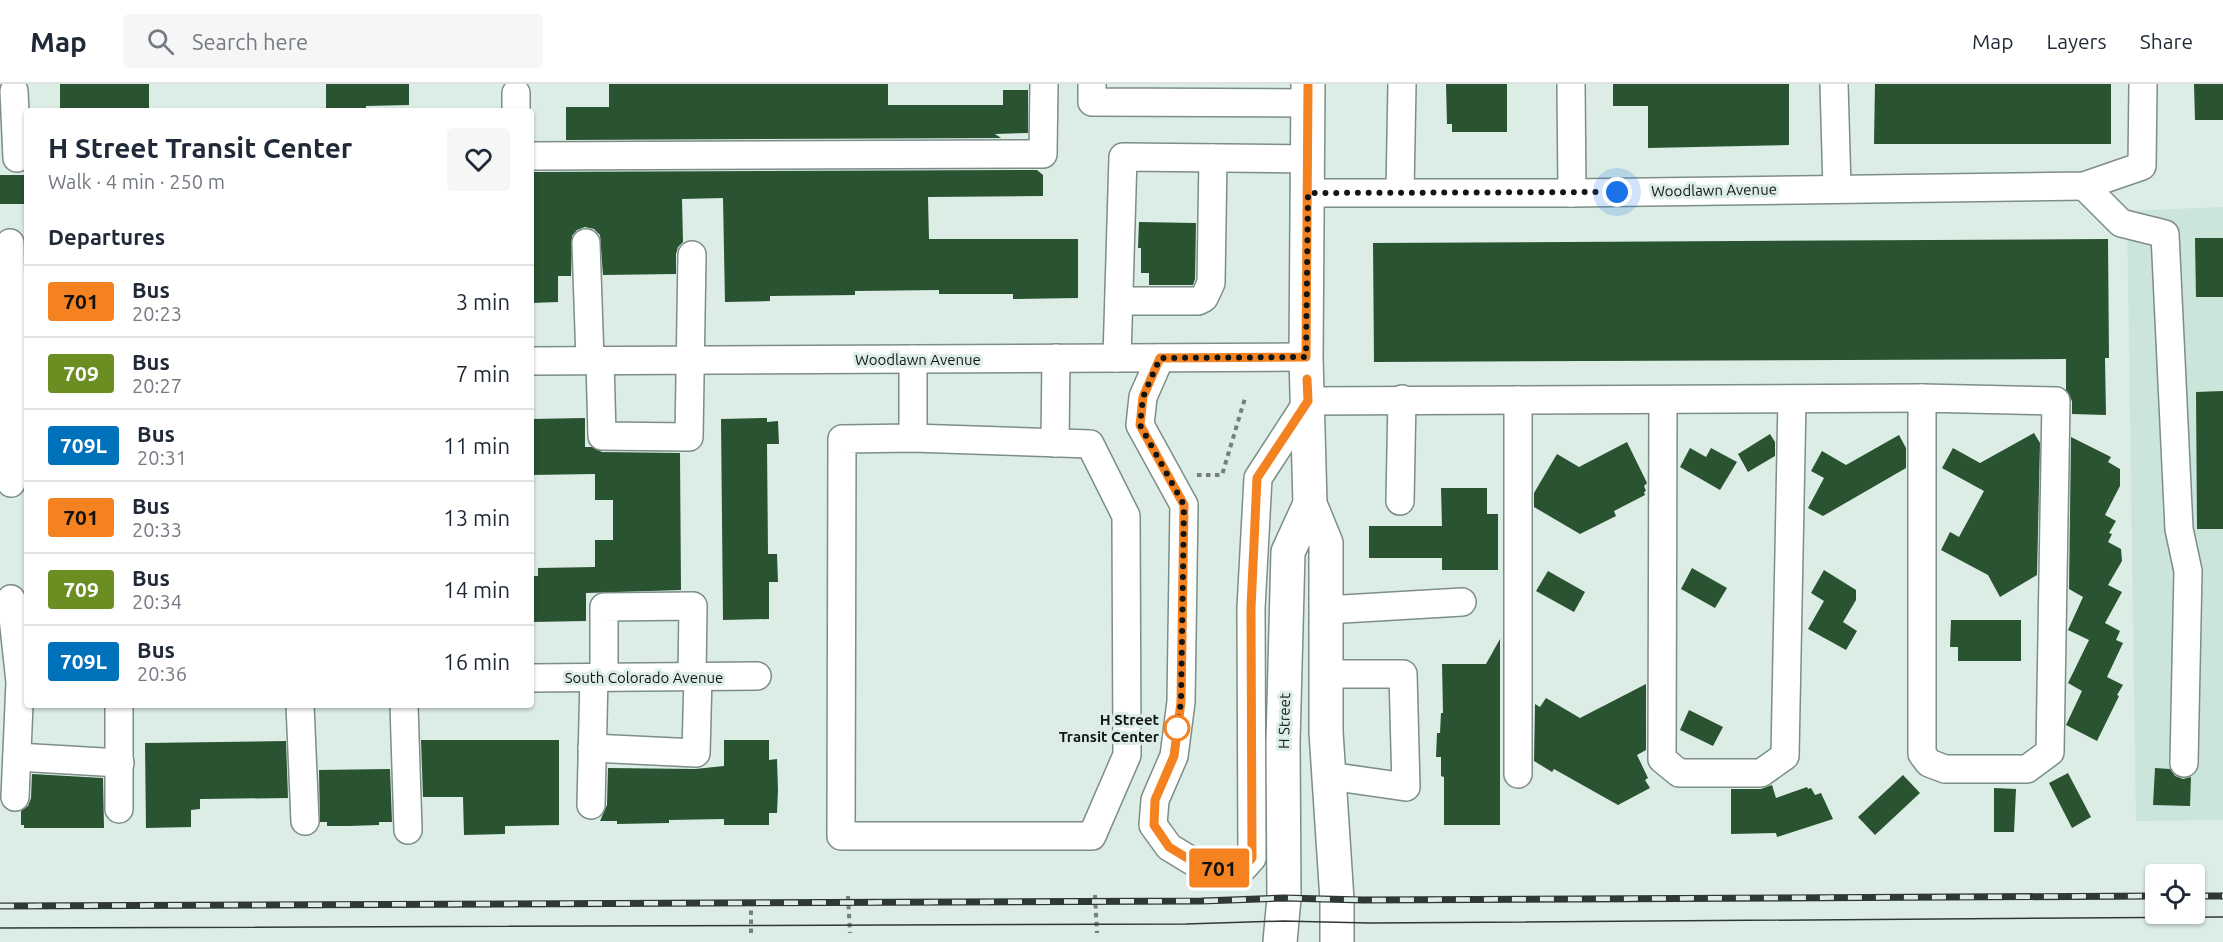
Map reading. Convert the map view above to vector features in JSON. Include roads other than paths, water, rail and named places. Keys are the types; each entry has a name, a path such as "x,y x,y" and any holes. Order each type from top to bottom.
{"main road":[{"name":"H Street","path":"1308,92 1306,357 1310,504 1326,543 1326,732 1337,900 1337,942"},
{"name":"H Street","path":"1281,942 1284,898 1283,742 1288,552 1310,504"}],"street":[{"path":"534,156 1043,154 1044,84"},
{"path":"1092,84 1092,102 1308,92"},
{"path":"1105,84 1105,91 1308,92"},
{"path":"1401,192 1402,84"},
{"path":"1571,84 1572,193"},
{"path":"1834,84 1838,188"},
{"name":"Woodlawn Avenue","path":"1308,193 1572,193 2084,186 2142,166 2144,84"},
{"path":"14,91 14,158"},
{"path":"1117,358 1123,157 1308,159"},
{"path":"1119,301 1198,301 1204,298 1211,283 1213,158"},
{"path":"2084,186 2121,223 2165,234 2180,529 2188,571 2184,763"},
{"path":"10,243 13,363 11,483"},
{"path":"586,243 602,436 689,437 692,255"},
{"name":"Woodlawn Avenue","path":"534,361 1306,357"},
{"path":"1054,442 1056,358"},
{"path":"1160,358 1143,397 1140,425 1184,505 1181,702 1174,756 1155,800 1154,825 1169,847 1197,864 1224,869 1244,867 1252,858 1251,608 1257,478 1308,401 1922,398 2056,401 2050,752 2027,769 1945,769 1929,764 1922,754 1922,398"},
{"path":"912,438 914,359"},
{"path":"1400,501 1402,399"},
{"path":"1663,400 1662,759 1679,773 1761,773 1785,756 1792,399"},
{"path":"1518,400 1518,774"},
{"path":"912,438 1090,444 1126,516 1127,755 1092,836 841,836 842,439 912,438"},
{"path":"11,599 16,682 15,797"},
{"path":"1326,610 1462,602"},
{"path":"591,806 592,748 604,607 693,606 696,753 592,748"},
{"path":"1326,674 1403,674 1406,787 1329,776"},
{"name":"South Colorado Avenue","path":"534,678 757,676"},
{"path":"119,809 120,708"},
{"path":"300,708 306,821"},
{"path":"404,708 408,830"},
{"path":"17,758 120,763"}],"tram line":[{"path":"0,928 1186,924 1283,921 1369,923 2223,917"}],"railway":[{"path":"0,906 1202,901 1284,898 1363,900 2145,896"},
{"path":"2205,896 2223,896"}],"place":[{"name":"H Street Transit Center","path":"1177,728"}]}
